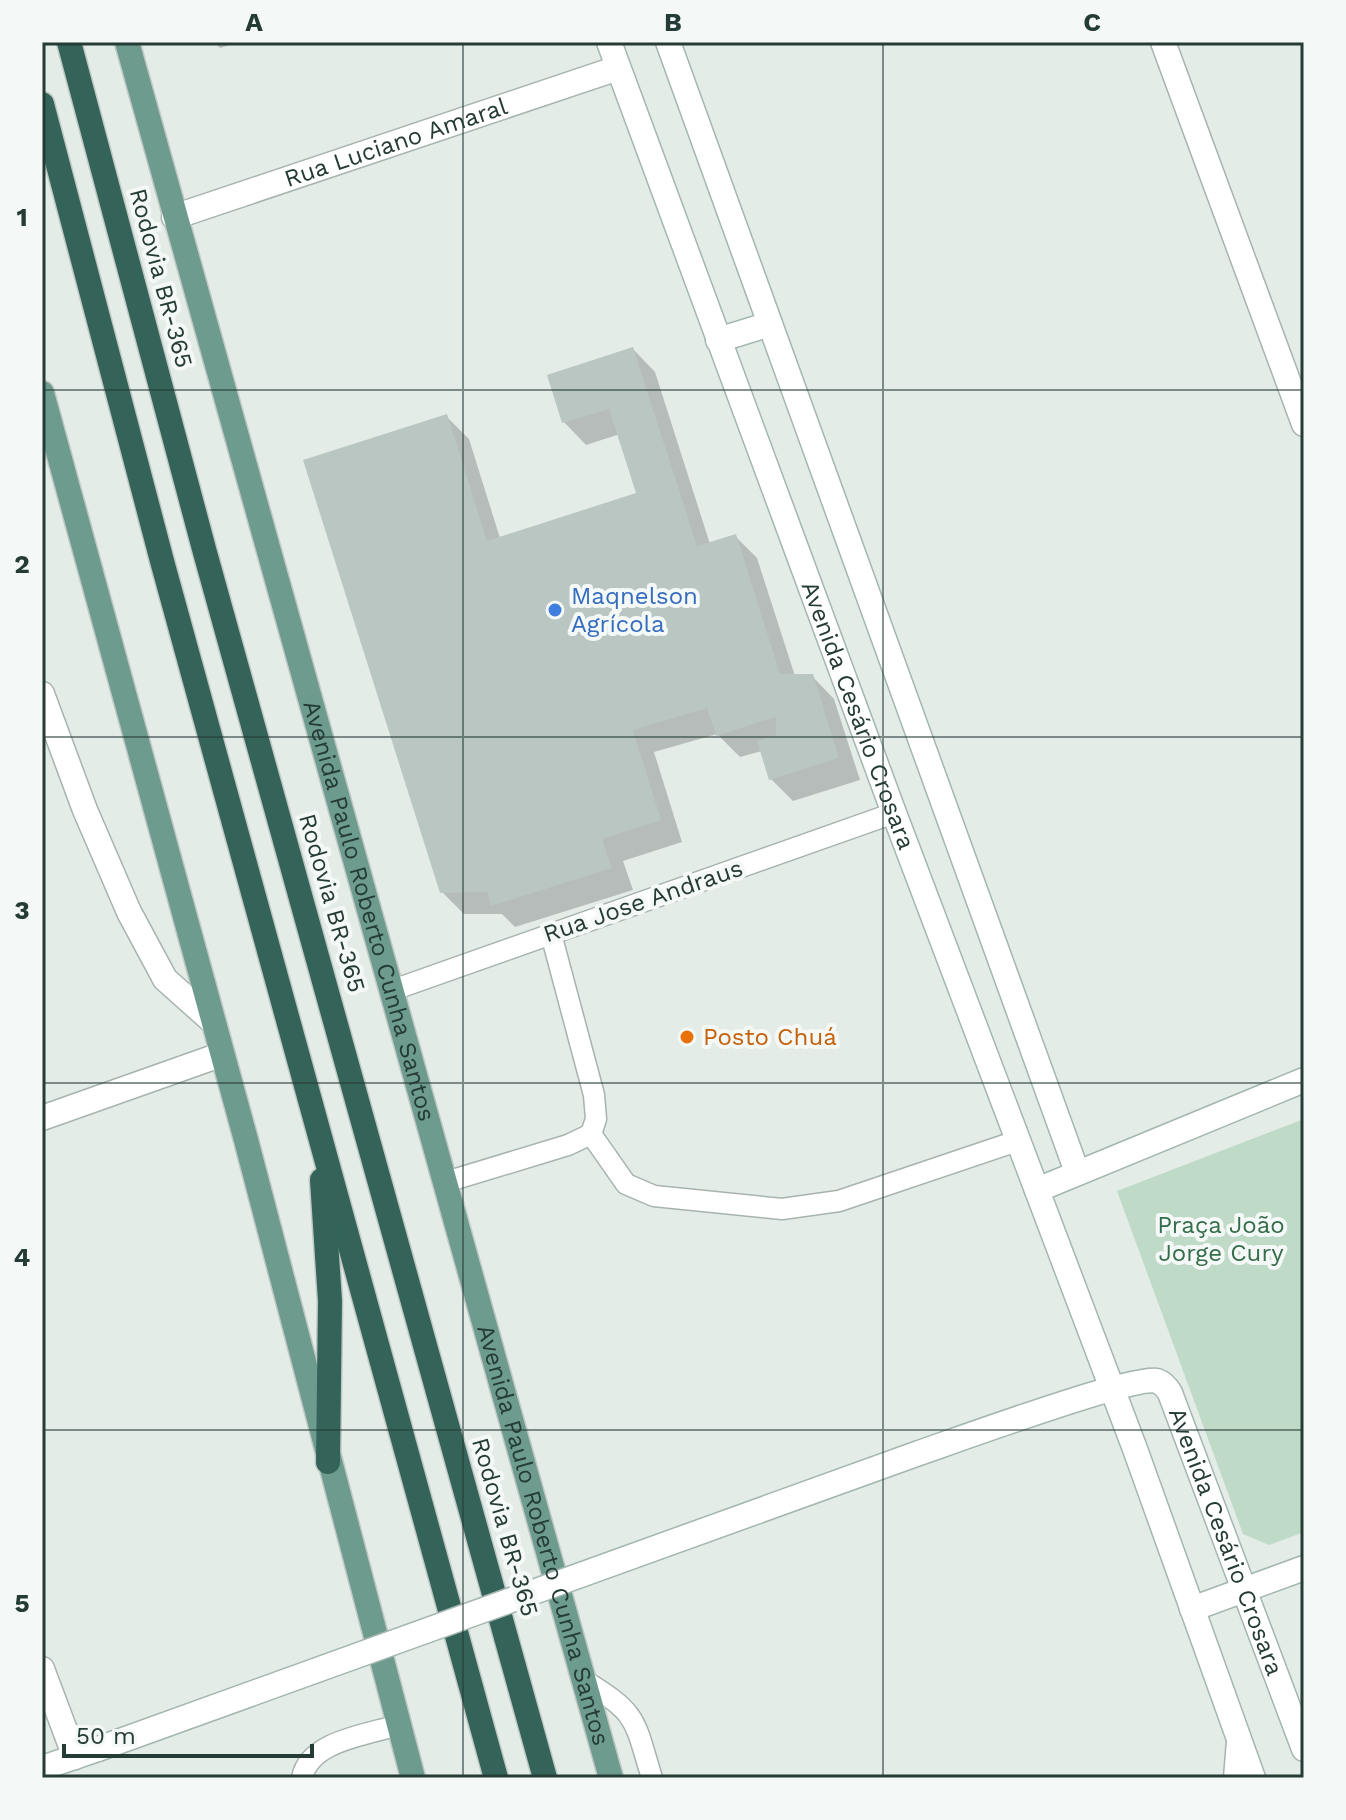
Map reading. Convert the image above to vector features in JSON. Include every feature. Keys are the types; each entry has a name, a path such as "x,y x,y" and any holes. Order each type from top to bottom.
{"highway":[{"name":"Rodovia BR-365","path":"69,42 204,549 545,1778"},
{"path":"42,104 162,561 496,1778"},
{"path":"316,1114 330,1301 328,1462"}],"main road":[{"name":"Avenida Paulo Roberto Cunha Santos","path":"127,42 611,1778"},
{"name":"Avenida Cesário Crosara","path":"609,42 894,813 1112,1389 1253,1778"},
{"name":"Avenida Cesário Crosara","path":"668,42 1077,1172"},
{"path":"1163,42 1304,424"},
{"name":"Rua Luciano Amaral","path":"174,217 618,68"},
{"path":"718,340 770,324"},
{"path":"42,393 413,1778"},
{"path":"42,694 85,810 129,912 165,979 212,1021"},
{"path":"42,1118 220,1055"},
{"path":"1037,1190 1304,1080"},
{"name":"Avenida Cesário Crosara","path":"1112,1389 1157,1381 1170,1393 1304,1749"},
{"path":"42,1768 919,1453 1112,1389"},
{"path":"1192,1609 1304,1568"},
{"path":"42,1669 75,1757"}],"lane":[{"name":"Rua Jose Andraus","path":"393,990 894,813"},
{"path":"446,1182 568,1145 591,1134 596,1119 594,1095 551,934"},
{"path":"591,1134 626,1184 654,1196 782,1209 839,1201 1017,1141"},
{"path":"585,1681 620,1702 633,1717 652,1778"},
{"path":"302,1778 305,1763 316,1752 398,1725"},
{"path":"1234,1778 1237,1733"}],"green space":[{"name":"Praça João Jorge Cury","path":"1304,1119 1304,1532 1269,1545 1243,1534 1117,1191"}],"building":[{"name":"Maqnelson Agrícola","path":"633,347 697,546 736,534 780,674 813,674 839,758 769,780 757,741 776,735 776,717 716,736 707,708 633,730 661,820 602,839 612,868 491,906 487,892 440,893 303,460 447,414 487,541 636,493 609,409 562,423 547,375"}],"place":[{"name":"Maqnelson Agrícola","path":"555,610"},
{"name":"Posto Chuá","path":"687,1037"}]}
